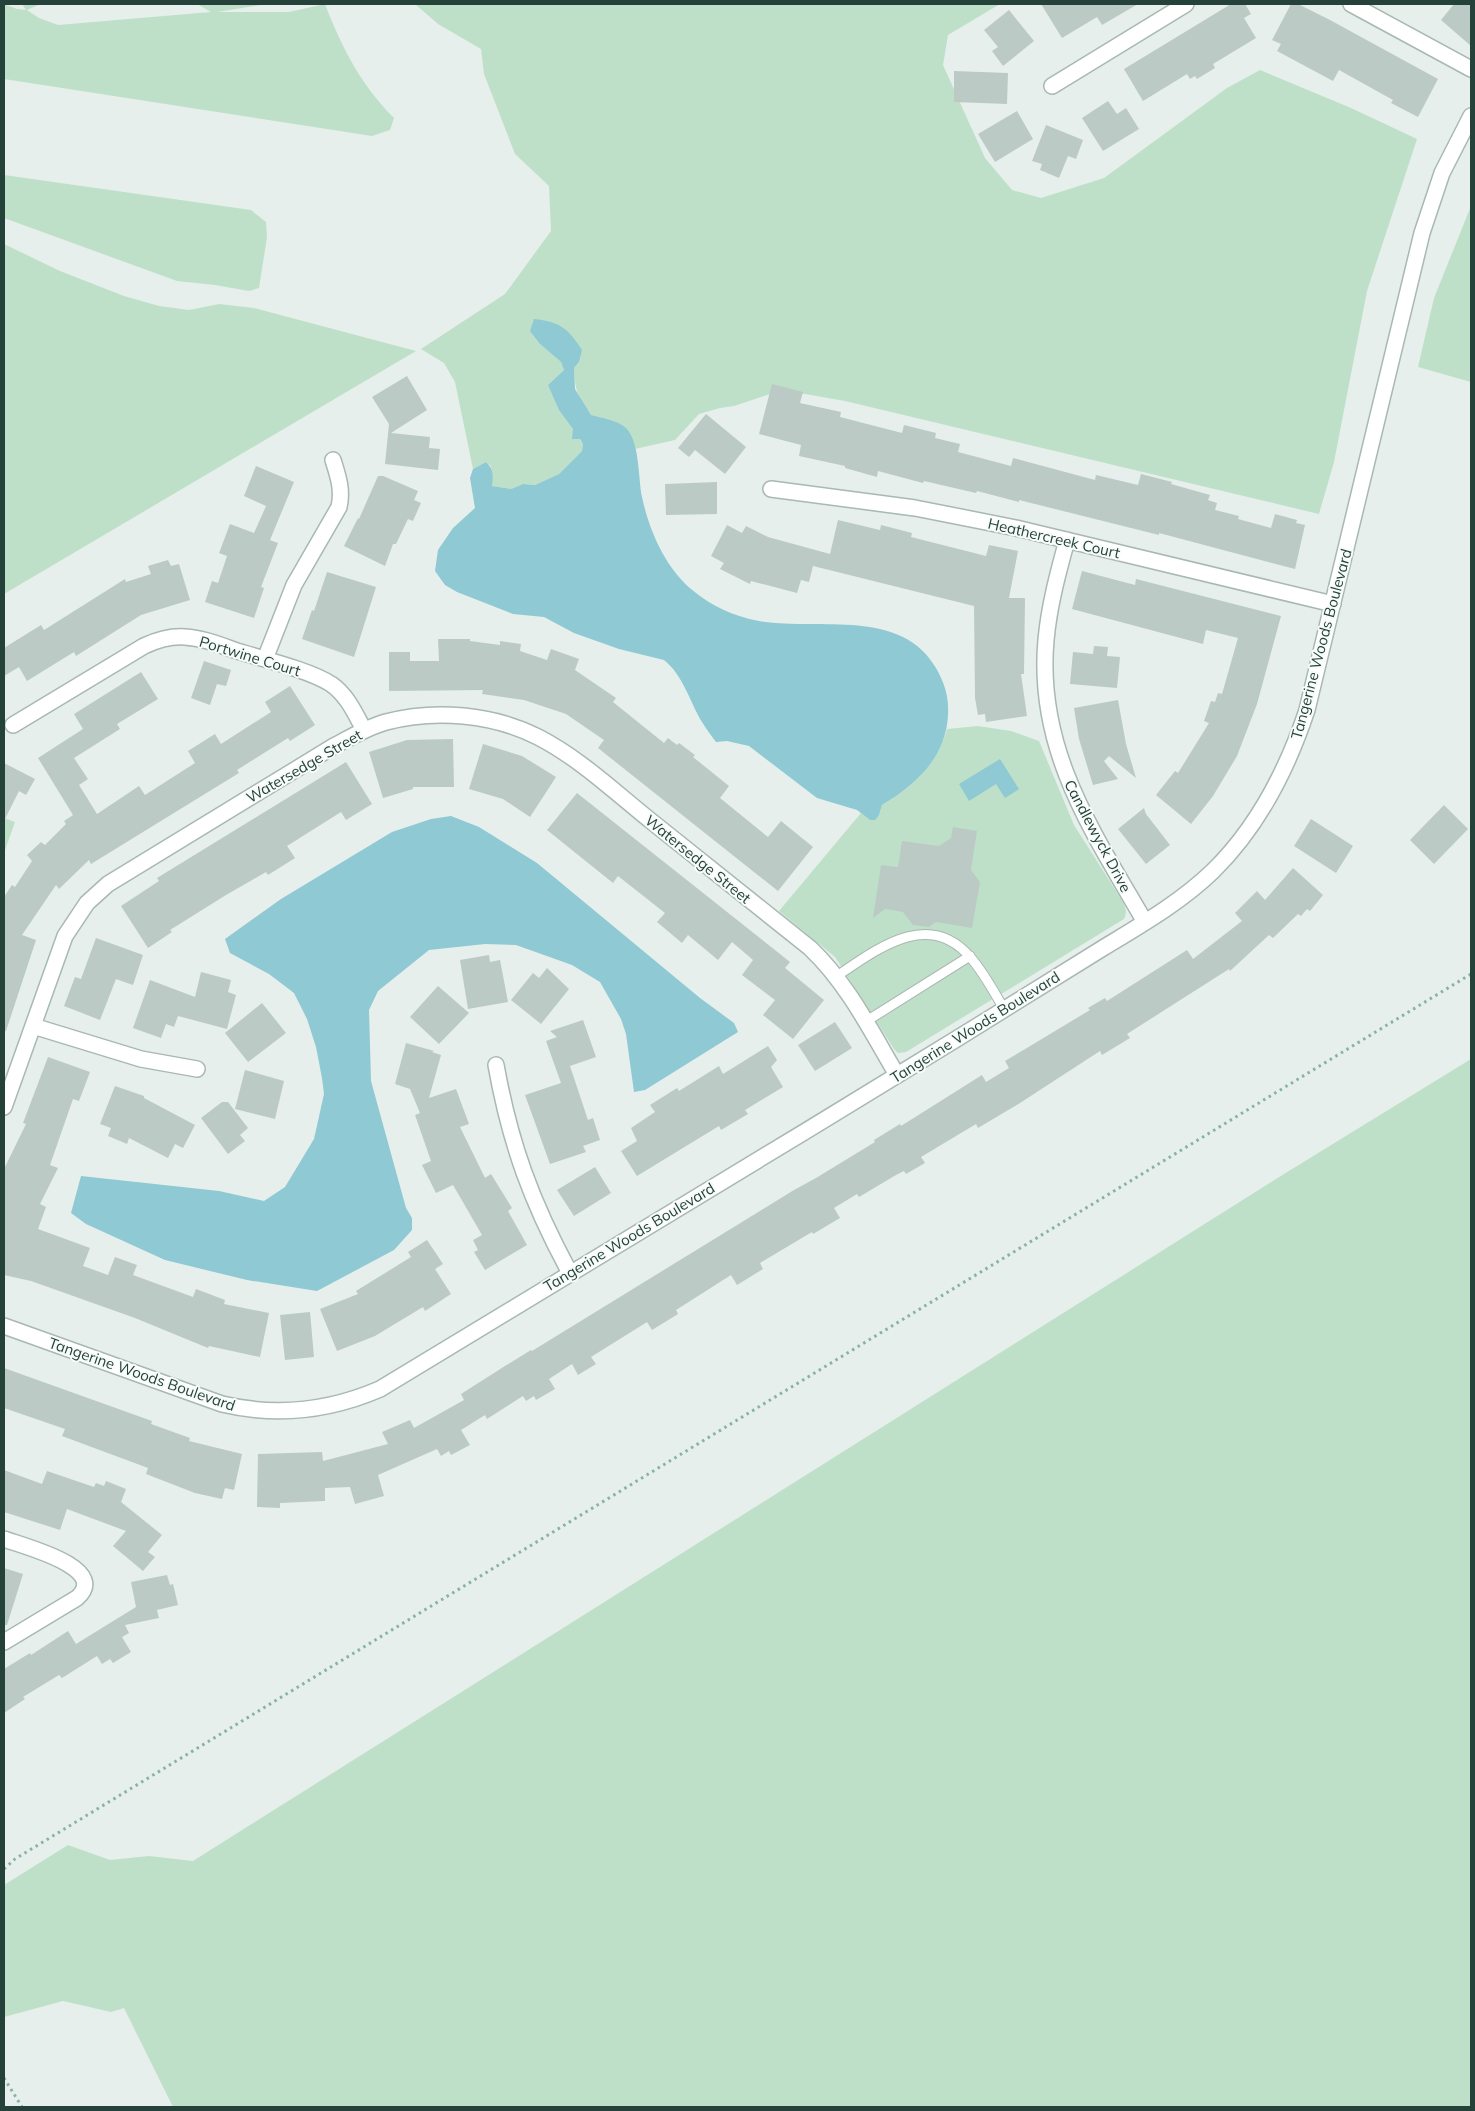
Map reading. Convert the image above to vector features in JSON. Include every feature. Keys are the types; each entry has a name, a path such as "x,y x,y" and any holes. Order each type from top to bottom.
{"street":[{"path":"1052,86 1186,4"},
{"path":"1351,4 1471,69"},
{"name":"Tangerine Woods Boulevard","path":"4,1326 222,1404 255,1410 289,1412 338,1405 380,1389 897,1075 1145,922 1188,893 1214,871 1243,838 1276,787 1297,740 1307,710 1422,233 1442,173 1471,116"},
{"path":"265,659 294,585 339,507 342,497 341,487 333,460"},
{"name":"Heathercreek Court","path":"771,489 915,508 1067,540 1333,604"},
{"name":"Candlewyck Drive","path":"1067,540 1053,594 1046,641 1046,692 1055,739 1066,778 1079,806 1145,922"},
{"name":"Portwine Court","path":"13,725 144,646 166,638 184,637 199,639 265,659 330,684 343,695 364,730"},
{"name":"Watersedge Street","path":"4,1107 65,936 87,903 108,884 334,746 364,730 406,718 459,716 490,720 516,727 539,738 584,768 810,948 837,976 897,1075"},
{"path":"34,1026 141,1059 197,1068"},
{"path":"496,1065 503,1106 524,1176 552,1239 570,1273"},
{"path":"4,1539 48,1554 68,1564 80,1574 86,1586 83,1593 77,1598 4,1642"}],"lane":[{"path":"837,976 893,941 914,935 945,938 957,944 970,956 1004,1009"},
{"path":"865,1022 970,956"}],"path":[{"path":"4,1869 24,1854 1471,974"},
{"path":"4,2078 22,2107"}],"green space":[{"path":"4,4 26,10 22,4 40,4 27,10 39,18 58,25 211,12 197,4 266,4 217,12 289,12 325,4 338,36 362,79 394,118 390,130 372,136 4,79"},
{"path":"415,4 1000,4 948,35 943,65 985,158 1012,190 1041,198 1104,178 1227,88 1260,70 1351,108 1417,139 1367,291 1334,462 1319,514 845,401 782,390 734,406 699,414 675,440 635,449 630,435 625,429 605,419 591,415 580,398 575,383 574,368 579,362 540,344 561,362 564,370 548,385 567,420 583,444 582,451 559,474 535,485 523,484 511,489 492,486 491,466 486,462 473,469 455,382 444,363 421,349 505,294 551,231 549,186 515,154 484,74 481,49 438,24"},
{"path":"4,175 251,210 266,222 267,237 259,288 249,291 177,281 4,218"},
{"path":"1471,206 1471,382 1418,367 1434,298"},
{"path":"4,244 60,271 124,296 159,306 189,310 219,304 254,308 416,351 4,594"},
{"path":"978,726 1011,731 1039,741 1074,825 1123,902 1126,914 1124,919 906,1052 898,1053 835,957 779,911 861,813 870,820 879,815 882,805 914,782 937,753 947,729"},
{"path":"4,818 15,822 4,853"},
{"path":"1471,1059 1471,2107 173,2107 124,2008 111,2012 63,2001 4,2017 4,1885 68,1845 110,1860 149,1856 193,1861 1284,1174"}],"water":[{"path":"534,319 557,324 562,327 568,331 582,350 579,362 574,368 575,389 591,415 618,423 631,434 636,451 642,497 654,535 673,570 691,589 723,610 759,621 856,625 880,629 902,636 921,649 936,668 944,685 948,702 946,730 942,744 935,757 917,779 882,805 879,815 875,820 870,820 857,810 817,798 749,746 727,741 716,742 702,722 676,673 664,660 619,649 574,633 544,617 513,614 457,592 445,585 435,571 438,550 453,528 475,508 470,478 473,469 486,462 492,470 492,486 511,489 523,484 535,485 559,474 582,451 583,444 580,439 572,439 573,429 559,410 548,385 564,370 561,362 540,344 530,331"},
{"path":"1000,759 1019,789 1005,798 996,784 969,801 959,784"},
{"path":"451,816 479,827 537,863 700,998 734,1023 738,1032 645,1090 634,1092 626,1034 621,1019 600,982 572,965 516,945 485,944 429,950 378,991 369,1010 371,1081 406,1208 412,1218 412,1230 394,1250 317,1291 247,1280 165,1260 86,1224 71,1213 81,1176 219,1191 264,1201 285,1187 314,1139 324,1094 316,1047 307,1019 294,993 269,974 230,953 225,939 281,899 392,832 431,819"}],"building":[{"path":"1041,4 1138,4 1102,25 1097,17 1062,38"},
{"path":"1231,4 1245,4 1251,14 1244,18 1256,38 1213,64 1215,68 1197,79 1195,76 1190,79 1187,74 1143,101 1124,69"},
{"path":"1291,4 1298,4 1330,20 1438,79 1418,117 1391,103 1393,100 1339,70 1333,81 1277,51 1281,44 1272,40"},
{"path":"1454,4 1471,4 1471,46 1441,20"},
{"path":"1009,10 1034,41 1003,66 992,51 998,47 984,30"},
{"path":"954,71 1008,73 1007,104 954,102"},
{"path":"1108,101 1117,114 1126,108 1139,129 1103,151 1082,118"},
{"path":"1017,111 1033,139 995,162 978,134"},
{"path":"1046,125 1083,140 1076,159 1068,156 1059,178 1040,170 1042,164 1032,161"},
{"path":"407,376 427,410 391,433 430,437 429,448 440,449 438,470 385,464 389,424 372,397"},
{"path":"772,384 803,392 800,403 841,412 840,417 902,433 904,425 936,433 935,438 960,444 958,452 1011,466 1013,458 1095,480 1096,475 1138,485 1141,474 1210,495 1208,500 1217,503 1215,510 1239,516 1238,519 1271,528 1275,514 1297,520 1296,523 1305,525 1295,569 1159,533 1159,535 1019,500 1019,502 977,491 976,493 924,481 923,483 878,471 877,477 845,468 845,466 799,456 801,445 759,434"},
{"path":"706,414 746,447 725,474 695,450 689,457 678,448"},
{"path":"256,466 294,482 270,540 278,543 261,587 264,588 254,618 205,602 212,581 218,583 227,556 219,553 230,524 254,533 266,506 244,496"},
{"path":"378,476 383,476 418,491 414,500 421,503 413,521 408,519 396,544 393,544 385,566 344,546 359,519"},
{"path":"717,482 717,514 666,515 665,484"},
{"path":"838,520 880,530 881,525 912,533 911,537 986,556 989,545 1018,551 1009,598 1025,598 1024,674 1021,674 1027,716 986,722 985,714 978,715 975,698 974,606 813,566 809,582 801,580 797,593 751,581 750,584 720,569 724,563 711,556 727,525 742,533 746,526 768,537 830,554"},
{"path":"168,560 171,566 179,564 190,600 141,615 76,656 74,652 27,681 19,667 4,676 4,648 41,625 44,630 125,579 126,582 151,574 148,566"},
{"path":"1082,571 1135,585 1136,579 1281,616 1257,704 1237,756 1213,796 1191,824 1156,795 1175,771 1178,773 1209,723 1204,721 1211,701 1215,702 1218,693 1222,694 1238,638 1206,630 1203,644 1072,609"},
{"path":"327,572 376,587 354,657 302,639"},
{"path":"438,639 470,639 470,641 500,645 500,641 521,644 520,651 547,660 551,649 579,659 575,670 616,698 613,702 664,743 668,738 677,745 679,743 695,755 693,757 729,786 720,798 768,837 781,821 813,847 778,891 598,748 604,740 566,714 524,700 482,694 483,690 389,691 389,652 410,652 410,661 439,661"},
{"path":"1094,646 1108,647 1107,656 1120,657 1117,688 1070,684 1073,652 1093,654"},
{"path":"204,661 231,670 226,686 217,684 210,705 191,698"},
{"path":"141,672 158,699 117,724 120,729 74,758 88,779 79,785 97,814 139,786 145,795 195,763 188,751 215,734 221,744 271,712 265,702 290,686 315,725 290,741 288,738 237,770 239,773 91,864 89,860 59,889 56,885 22,935 36,940 6,1031 4,1031 4,897 12,885 15,887 32,861 27,855 41,842 45,845 66,824 64,821 73,815 38,758 83,729 74,714"},
{"path":"1118,700 1126,744 1136,778 1109,756 1104,761 1118,779 1093,785 1079,739 1074,708"},
{"path":"453,739 454,787 413,787 413,789 383,798 369,752 407,740"},
{"path":"483,744 522,756 556,777 530,817 503,799 469,789"},
{"path":"346,762 372,804 346,820 341,812 287,846 295,858 268,875 266,872 226,895 170,930 172,932 148,948 121,906 159,881 157,878"},
{"path":"4,763 35,779 26,795 19,791 4,821"},
{"path":"577,793 790,962 785,968 824,1000 793,1039 763,1015 775,1000 742,975 753,960 732,942 718,960 688,935 682,943 657,922 665,913 618,876 613,883 547,830"},
{"path":"1444,805 1468,829 1434,864 1410,840"},
{"path":"1144,808 1146,814 1170,845 1146,864 1118,829"},
{"path":"1311,819 1353,846 1336,873 1294,846"},
{"path":"953,827 977,831 971,870 980,882 972,928 936,922 929,927 913,925 903,912 885,909 873,918 881,865 898,867 902,841 939,846 951,838"},
{"path":"1293,868 1323,895 1310,911 1307,909 1301,916 1298,914 1273,938 1269,935 1230,971 1229,969 1127,1034 1130,1038 1102,1055 1100,1051 978,1128 976,1124 921,1157 925,1163 906,1174 904,1171 859,1197 857,1194 834,1208 840,1218 813,1234 812,1232 760,1263 763,1269 737,1285 731,1275 676,1310 678,1314 652,1330 647,1322 591,1357 596,1364 578,1375 572,1364 549,1379 555,1389 536,1400 534,1396 526,1401 523,1396 487,1419 485,1415 461,1430 470,1445 451,1455 449,1451 441,1456 437,1449 378,1475 384,1496 355,1504 350,1487 325,1488 325,1501 280,1503 280,1508 257,1507 258,1454 322,1452 323,1461 388,1444 382,1432 410,1420 414,1428 464,1400 461,1394 505,1366 875,1142 874,1140 900,1124 901,1126 982,1075 986,1082 1009,1068 1005,1061 1090,1010 1088,1008 1105,998 1107,1001 1187,950 1193,959 1242,921 1235,913 1257,891 1265,900"},
{"path":"96,938 143,955 133,985 116,979 100,1020 64,1006 75,977 81,979"},
{"path":"489,955 490,962 500,960 508,1002 468,1009 460,960"},
{"path":"547,968 569,989 541,1024 511,1000 533,973 539,978"},
{"path":"201,972 231,980 228,992 236,995 227,1029 178,1016 174,1027 166,1024 161,1038 133,1028 150,980 195,997"},
{"path":"438,986 469,1013 439,1044 410,1017"},
{"path":"262,1003 286,1033 248,1062 225,1033"},
{"path":"583,1020 596,1057 570,1066 588,1120 593,1118 600,1140 583,1146 586,1152 550,1164 525,1095 561,1083 546,1041 557,1037 550,1031"},
{"path":"835,1022 852,1048 815,1071 798,1045"},
{"path":"406,1043 434,1051 432,1052 441,1055 429,1098 456,1089 469,1124 460,1127 485,1178 491,1174 512,1208 508,1211 527,1245 485,1270 474,1252 478,1250 473,1240 482,1235 453,1185 436,1193 422,1165 431,1161 415,1115 420,1113 410,1089 395,1084"},
{"path":"768,1046 777,1060 771,1067 783,1087 745,1110 748,1114 721,1130 719,1126 637,1176 621,1151 637,1141 631,1128 655,1112 650,1105 677,1088 679,1091 719,1066 723,1074"},
{"path":"48,1057 90,1072 79,1101 73,1099 50,1165 58,1168 40,1204 46,1207 38,1229 90,1248 83,1266 108,1275 115,1257 137,1265 133,1275 193,1297 196,1289 225,1300 224,1304 269,1313 260,1357 209,1346 208,1348 135,1318 31,1281 4,1275 4,1169 26,1124 23,1123"},
{"path":"245,1070 284,1081 275,1119 235,1109"},
{"path":"115,1086 144,1096 144,1098 195,1125 183,1148 175,1144 168,1158 129,1138 127,1144 108,1136 111,1128 100,1124"},
{"path":"222,1102 228,1102 248,1128 240,1135 245,1141 228,1154 201,1118"},
{"path":"595,1167 611,1193 574,1216 557,1190"},
{"path":"427,1240 443,1264 435,1269 451,1294 425,1311 423,1307 375,1336 337,1351 320,1309 358,1294 356,1291 411,1257 408,1252"},
{"path":"310,1312 314,1357 285,1360 280,1315"},
{"path":"4,1368 152,1421 151,1424 190,1438 189,1441 242,1454 234,1490 225,1488 222,1499 195,1493 146,1474 148,1468 62,1436 65,1429 4,1408"},
{"path":"4,1470 42,1484 47,1471 94,1487 96,1483 104,1486 106,1481 126,1489 121,1502 162,1535 148,1552 155,1557 143,1571 113,1546 126,1531 67,1509 60,1530 4,1512"},
{"path":"4,1568 23,1574 7,1625 4,1625"},
{"path":"167,1575 170,1585 173,1584 178,1605 157,1610 159,1618 125,1625 129,1633 122,1637 131,1652 113,1663 110,1659 102,1664 97,1656 62,1678 59,1675 23,1697 25,1699 4,1713 4,1669 30,1653 31,1655 68,1631 76,1644 136,1607 131,1582"}]}
